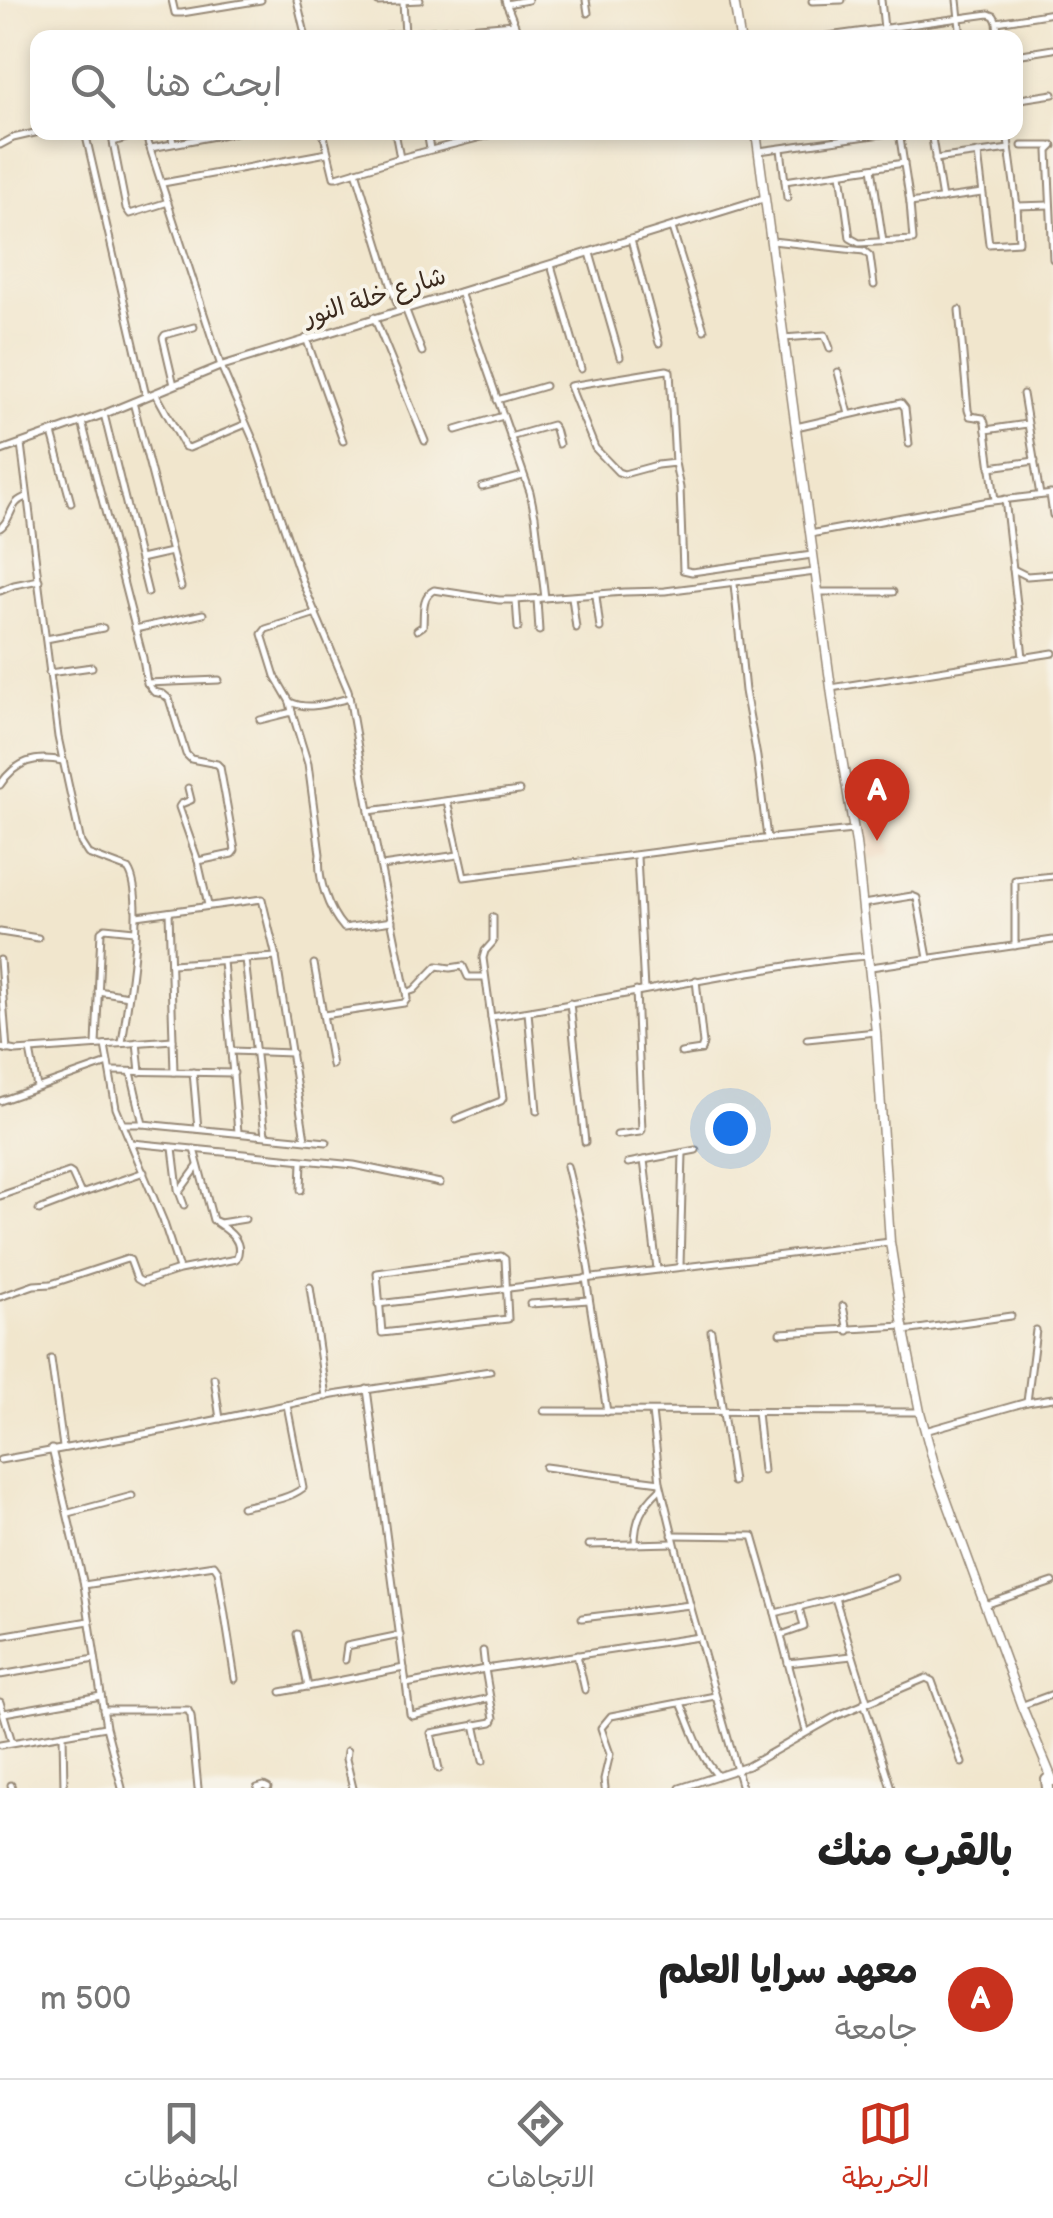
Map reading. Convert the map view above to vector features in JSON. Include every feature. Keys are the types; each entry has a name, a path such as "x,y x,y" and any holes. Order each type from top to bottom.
{"main road":[{"path":"734,0 739,30"},
{"path":"757,140 871,967 890,1242 904,1328 920,1412 947,1504 1050,1782"}],"street":[{"path":"172,0 175,13 182,14 262,0"},
{"path":"297,0 304,30"},
{"path":"378,2 420,0"},
{"path":"517,30 505,2 528,0"},
{"path":"586,0 588,12"},
{"path":"812,1 842,0"},
{"path":"880,0 883,28"},
{"path":"957,0 960,30"},
{"path":"403,1 405,30"},
{"path":"997,22 1053,13"},
{"path":"869,30 989,14 994,16 998,30"},
{"path":"449,30 514,24"},
{"path":"1023,54 1053,49"},
{"path":"1023,99 1053,94"},
{"path":"0,144 30,134"},
{"path":"87,140 146,396"},
{"path":"120,140 113,142 130,214 168,202"},
{"path":"146,140 221,366 350,698 406,1001 324,1015"},
{"path":"151,148 190,140"},
{"path":"324,140 334,177 470,140"},
{"path":"397,140 400,158"},
{"path":"428,140 430,150"},
{"path":"758,151 843,140"},
{"path":"841,172 850,238 859,243 914,240 900,140"},
{"path":"932,140 942,199"},
{"path":"978,153 989,244 1019,242 1008,140"},
{"path":"1022,146 1053,146"},
{"path":"1053,146 1048,152 1053,259"},
{"path":"935,159 1009,148"},
{"path":"781,149 787,198"},
{"path":"163,183 327,154"},
{"path":"785,181 904,163"},
{"path":"872,168 882,242"},
{"path":"356,171 402,309 422,352"},
{"path":"910,203 982,193"},
{"name":"شارع خلة النور","path":"0,451 221,366 766,198"},
{"path":"1017,206 1051,205"},
{"path":"672,228 704,330"},
{"path":"631,240 659,344"},
{"path":"772,241 864,252 870,256 874,285"},
{"path":"590,253 620,356"},
{"path":"551,265 580,369"},
{"path":"460,292 524,475 535,516 545,598"},
{"path":"959,310 968,410 970,416 983,418 995,500"},
{"path":"374,317 425,442"},
{"path":"174,385 164,338 194,327"},
{"path":"784,338 825,335 830,348"},
{"path":"306,338 343,440"},
{"path":"675,463 618,472 595,448 570,386 670,371 683,570 692,572 812,554"},
{"path":"838,372 849,414"},
{"path":"497,400 545,386"},
{"path":"156,392 185,447 246,424"},
{"path":"1023,394 1040,495"},
{"path":"133,402 180,587"},
{"path":"796,427 904,404 909,444"},
{"path":"104,414 148,593"},
{"path":"456,430 503,416"},
{"path":"82,422 148,684 154,692 169,699 188,756 220,767 235,852 198,861"},
{"path":"986,430 1028,424"},
{"path":"510,437 552,426 559,444"},
{"path":"52,433 71,503"},
{"path":"20,444 63,762 84,850 123,866 132,874 137,916 122,1043"},
{"path":"990,467 1035,461"},
{"path":"482,487 524,475"},
{"path":"810,534 995,500 1051,494 1053,516"},
{"path":"0,528 16,502 27,496"},
{"path":"1005,499 1023,657"},
{"path":"140,559 171,552"},
{"path":"1013,569 1027,576 1053,574"},
{"path":"417,630 424,626 425,598 431,591 499,600 537,599 666,592 814,572"},
{"path":"0,589 39,580"},
{"path":"734,583 745,691 768,838"},
{"path":"818,592 893,592"},
{"path":"596,596 600,628"},
{"path":"572,597 576,628"},
{"path":"537,599 540,631"},
{"path":"516,600 518,628"},
{"path":"316,613 262,632 275,676 290,702 308,764 319,862 330,907 344,928 392,921"},
{"path":"134,629 204,614"},
{"path":"46,639 103,628"},
{"path":"831,688 1053,653"},
{"path":"49,673 92,667"},
{"path":"148,684 219,680"},
{"path":"290,702 310,708 350,698"},
{"path":"260,720 292,712"},
{"path":"0,785 12,769 26,761 46,758 63,762"},
{"path":"188,788 191,800 179,807 208,905"},
{"path":"369,811 519,791"},
{"path":"447,801 464,877 854,830"},
{"path":"380,866 458,855"},
{"path":"617,1135 642,1130 636,856"},
{"path":"1015,946 1015,880 1053,876"},
{"path":"863,904 917,898 928,958"},
{"path":"137,916 263,900 305,1140"},
{"path":"170,912 174,1072"},
{"path":"456,1118 503,1098 485,977 484,954 494,940 492,917"},
{"path":"96,1046 102,930 134,932"},
{"path":"0,932 38,938"},
{"path":"871,967 1053,940"},
{"path":"491,1017 696,980 868,956"},
{"path":"172,964 276,958"},
{"path":"245,959 265,1135"},
{"path":"0,960 4,1049 174,1040"},
{"path":"222,961 238,1132"},
{"path":"314,964 332,1065"},
{"path":"406,992 414,990 438,966 463,966 468,977 485,977"},
{"path":"681,1052 701,1050 703,1044 696,980"},
{"path":"98,992 128,996"},
{"path":"570,1003 585,1142"},
{"path":"528,1012 537,1111"},
{"path":"806,1039 876,1032"},
{"path":"137,1042 140,1072"},
{"path":"106,1045 122,1124 180,1270"},
{"path":"30,1050 37,1088"},
{"path":"232,1051 292,1053"},
{"path":"0,1102 109,1067 131,1072 234,1073"},
{"path":"131,1072 143,1124"},
{"path":"194,1072 198,1129"},
{"path":"122,1124 327,1142"},
{"path":"132,1144 354,1165 440,1183"},
{"path":"173,1148 184,1205"},
{"path":"0,1297 126,1259 140,1282 239,1256 235,1238 212,1217 194,1150"},
{"path":"628,1163 696,1150"},
{"path":"680,1266 683,1152"},
{"path":"644,1160 657,1269"},
{"path":"301,1190 302,1161"},
{"path":"179,1192 198,1166"},
{"path":"567,1166 580,1220 607,1412"},
{"path":"0,1196 69,1172 80,1194"},
{"path":"39,1210 144,1172"},
{"path":"217,1222 245,1219"},
{"path":"378,1304 890,1242"},
{"path":"502,1256 506,1287 508,1319 383,1334 376,1273 502,1256"},
{"path":"310,1287 326,1397"},
{"path":"530,1304 589,1300"},
{"path":"843,1306 848,1331"},
{"path":"780,1333 904,1328 1011,1316"},
{"path":"1027,1402 1036,1330"},
{"path":"710,1331 733,1482"},
{"path":"51,1359 63,1448"},
{"path":"0,1460 367,1389 490,1371"},
{"path":"214,1378 220,1419"},
{"path":"367,1389 409,1712 412,1716 490,1698"},
{"path":"925,1432 1053,1398"},
{"path":"242,1506 286,1497 302,1488 287,1406"},
{"path":"544,1411 920,1412"},
{"path":"652,1412 660,1485 742,1788"},
{"path":"757,1412 763,1471"},
{"path":"52,1449 84,1585 106,1727 122,1788"},
{"path":"545,1467 660,1485"},
{"path":"635,1544 635,1528 644,1506 660,1485"},
{"path":"69,1513 132,1496"},
{"path":"590,1544 754,1538 806,1731"},
{"path":"84,1585 214,1565 218,1570 234,1679"},
{"path":"776,1613 895,1578"},
{"path":"984,1606 1053,1582"},
{"path":"836,1598 890,1788"},
{"path":"582,1618 690,1605"},
{"path":"781,1635 804,1627 799,1607"},
{"path":"0,1636 89,1621"},
{"path":"297,1634 308,1686"},
{"path":"346,1660 347,1646 400,1635"},
{"path":"406,1684 699,1638"},
{"path":"439,1768 431,1733 494,1720 483,1651"},
{"path":"577,1655 584,1690"},
{"path":"788,1663 852,1656"},
{"path":"0,1675 95,1659"},
{"path":"281,1692 404,1668"},
{"path":"680,1788 767,1756 806,1731 866,1702 930,1679 962,1763"},
{"path":"1021,1706 1053,1694"},
{"path":"4,1713 101,1696"},
{"path":"606,1788 604,1779 610,1754 600,1732 603,1724 615,1714 715,1696"},
{"path":"0,1702 12,1743"},
{"path":"681,1703 691,1734 718,1775"},
{"path":"103,1710 188,1710 198,1788"},
{"path":"475,1724 483,1761"},
{"path":"0,1745 106,1727"},
{"path":"63,1734 64,1788"},
{"path":"347,1751 352,1788"},
{"path":"256,1788 268,1788"}],"shaded area":[{"path":"884,822 890,855 869,859 863,826"}],"place":[{"name":"معهد سرايا العلم","path":"877,841"}]}
